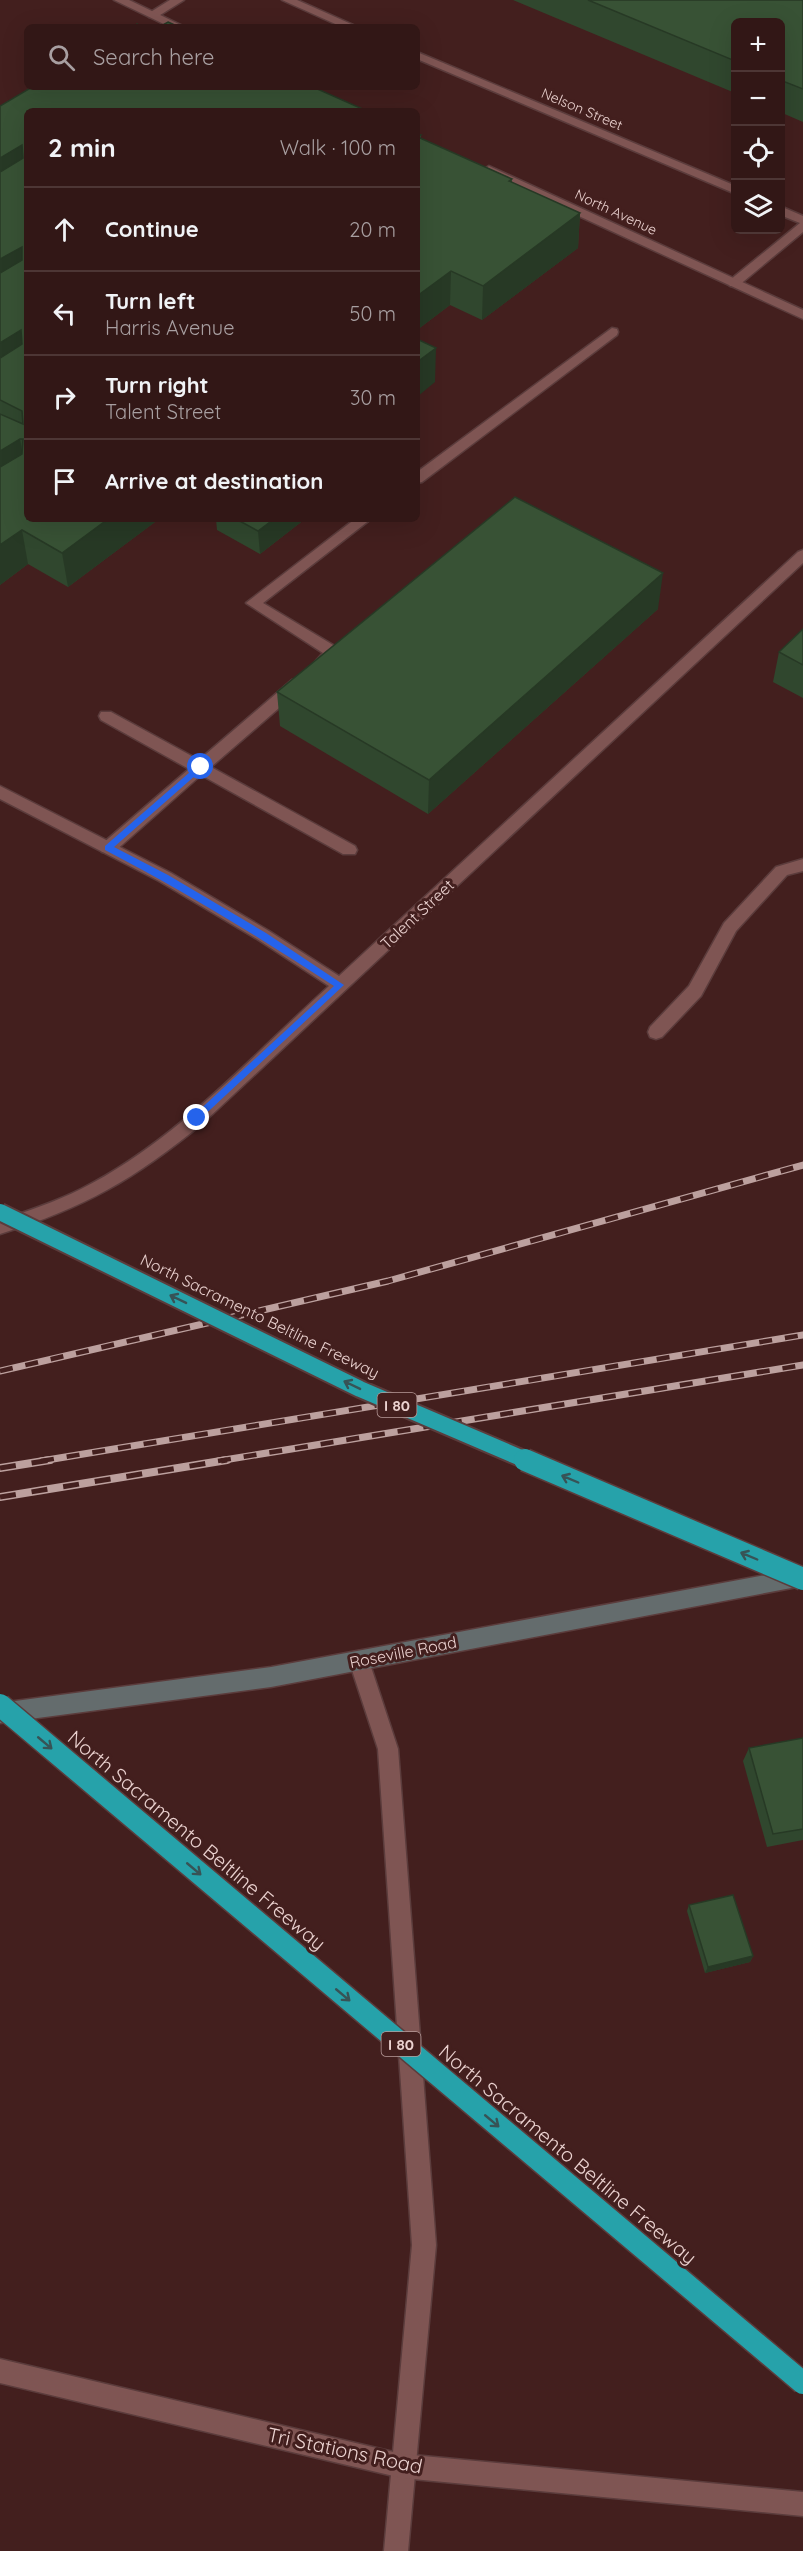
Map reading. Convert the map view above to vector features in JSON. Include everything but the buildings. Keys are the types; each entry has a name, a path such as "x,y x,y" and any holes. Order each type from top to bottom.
{"highway":[{"name":"North Sacramento Beltline Freeway","path":"0,1212 360,1389 803,1578"},
{"name":"North Sacramento Beltline Freeway","path":"0,1706 803,2383"}],"main road":[{"name":"Roseville Road","path":"0,1713 271,1677 803,1578"}],"street":[{"path":"120,0 148,18 169,24"},
{"path":"148,18 178,0"},
{"path":"288,0 345,24"},
{"name":"Nelson Street","path":"420,56 731,189"},
{"name":"North Avenue","path":"480,166 803,315"},
{"path":"785,212 803,220"},
{"path":"734,283 803,226"},
{"path":"420,477 612,332"},
{"path":"108,848 333,652 253,603 360,522"},
{"name":"Talent Street","path":"0,1227 50,1211 119,1176 157,1151 197,1118 803,555"},
{"path":"106,716 349,850"},
{"path":"0,792 165,877 340,985"},
{"path":"656,1032 695,991 730,927 782,871 803,865"},
{"path":"359,1661 388,1749 424,2245 396,2551"},
{"name":"Tri Stations Road","path":"0,2371 402,2466 803,2504"}],"railway":[{"path":"0,1371 388,1281 803,1165"},
{"path":"41,1461 803,1335"},
{"path":"218,1461 803,1365"},
{"path":"0,1468 50,1460"},
{"path":"0,1497 227,1460"}],"route":[{"path":"197,1118 340,985 263,935 165,877 108,848 201,767"}]}
